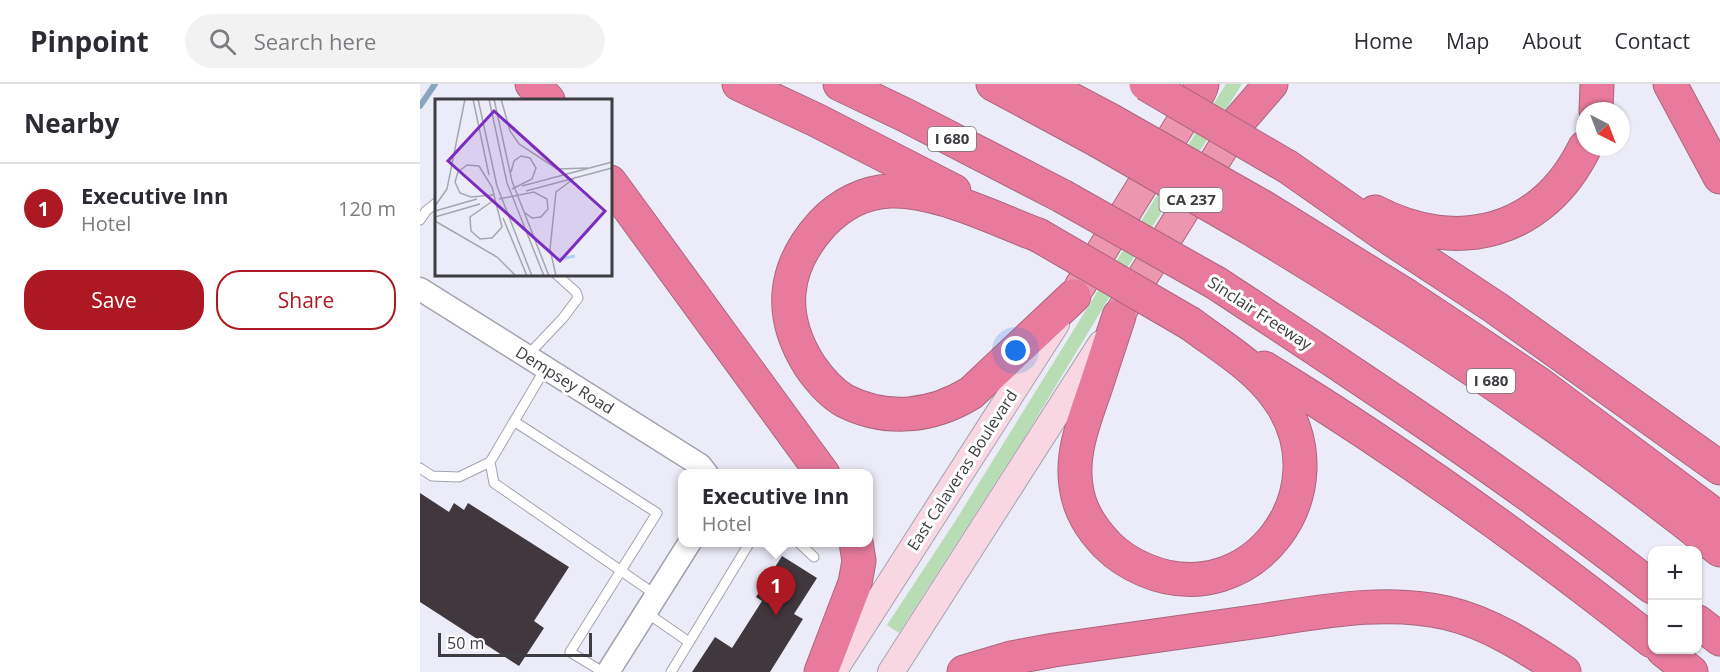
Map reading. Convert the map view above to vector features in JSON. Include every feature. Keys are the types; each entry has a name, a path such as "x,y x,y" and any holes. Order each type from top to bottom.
{"highway":[{"path":"532,84 547,99"},
{"path":"739,84 816,120 1038,235 1285,381 1389,449 1511,535 1648,637"},
{"name":"Sinclair Freeway","path":"840,84 1062,196 1216,283 1350,370 1484,463 1648,583"},
{"name":"I 680","path":"993,84 1103,130 1257,218 1407,296 1538,383 1720,519"},
{"name":"I 680","path":"1042,84 1103,130"},
{"path":"1146,84 1288,167 1384,217 1408,226 1450,234 1473,233 1498,228 1523,218 1543,204 1561,185 1580,156"},
{"name":"CA 237","path":"1119,316 1262,84"},
{"path":"1238,122 1271,84"},
{"path":"1596,102 1597,84"},
{"path":"1670,84 1720,177"},
{"name":"East Calaveras Boulevard","path":"1074,296 1201,89"},
{"path":"1288,167 1505,315 1720,468"},
{"path":"612,185 818,469"},
{"path":"1038,235 939,198 914,193 890,191 868,194 846,204 810,237 798,259 790,282 789,304 792,329 801,352 828,388 844,400 864,409 887,414 933,411 952,404 971,393 1074,296"},
{"name":"I 680","path":"1257,218 1348,287 1499,387 1634,483 1720,550"},
{"path":"1119,316 1081,430 1075,457 1076,486 1082,511 1095,533 1113,551 1141,568 1179,580 1207,578 1235,569 1259,555 1279,534 1292,510 1300,485 1302,465 1299,442 1291,420 1278,398 1263,380 1191,324"},
{"path":"821,672 855,583 859,561 857,547"},
{"path":"964,672 1011,658 1054,650 1331,611 1389,607 1447,613 1475,622 1531,650 1564,672"},
{"path":"1702,624 1720,639"},
{"path":"1668,654 1691,672"}],"main road":[{"name":"East Calaveras Boulevard","path":"833,672 1074,296"},
{"path":"891,672 1119,316"}],"street":[{"name":"Dempsey Road","path":"420,289 703,469"},
{"path":"606,672 687,547"}],"lane":[{"path":"420,220 435,204"},
{"path":"527,356 578,298 576,292 558,276"},
{"path":"420,468 432,476 459,477 490,462 546,368"},
{"path":"515,422 657,513 570,652 606,672"},
{"path":"490,462 494,483 621,572 689,642"},
{"path":"671,672 748,547"},
{"path":"803,547 814,557"}],"green space":[{"path":"1226,84 1242,84 1026,435 899,633 887,625 956,520"}],"building":[{"path":"420,493 449,512 454,503 464,510 468,503 569,567 534,621 544,628 519,666 420,602"},
{"path":"782,556 817,578 794,614 803,619 770,672 692,672 715,637 732,648 762,601 756,597"}],"waterway":[{"path":"420,106 435,84"}],"place":[{"name":"Executive Inn","path":"776,616"}]}
